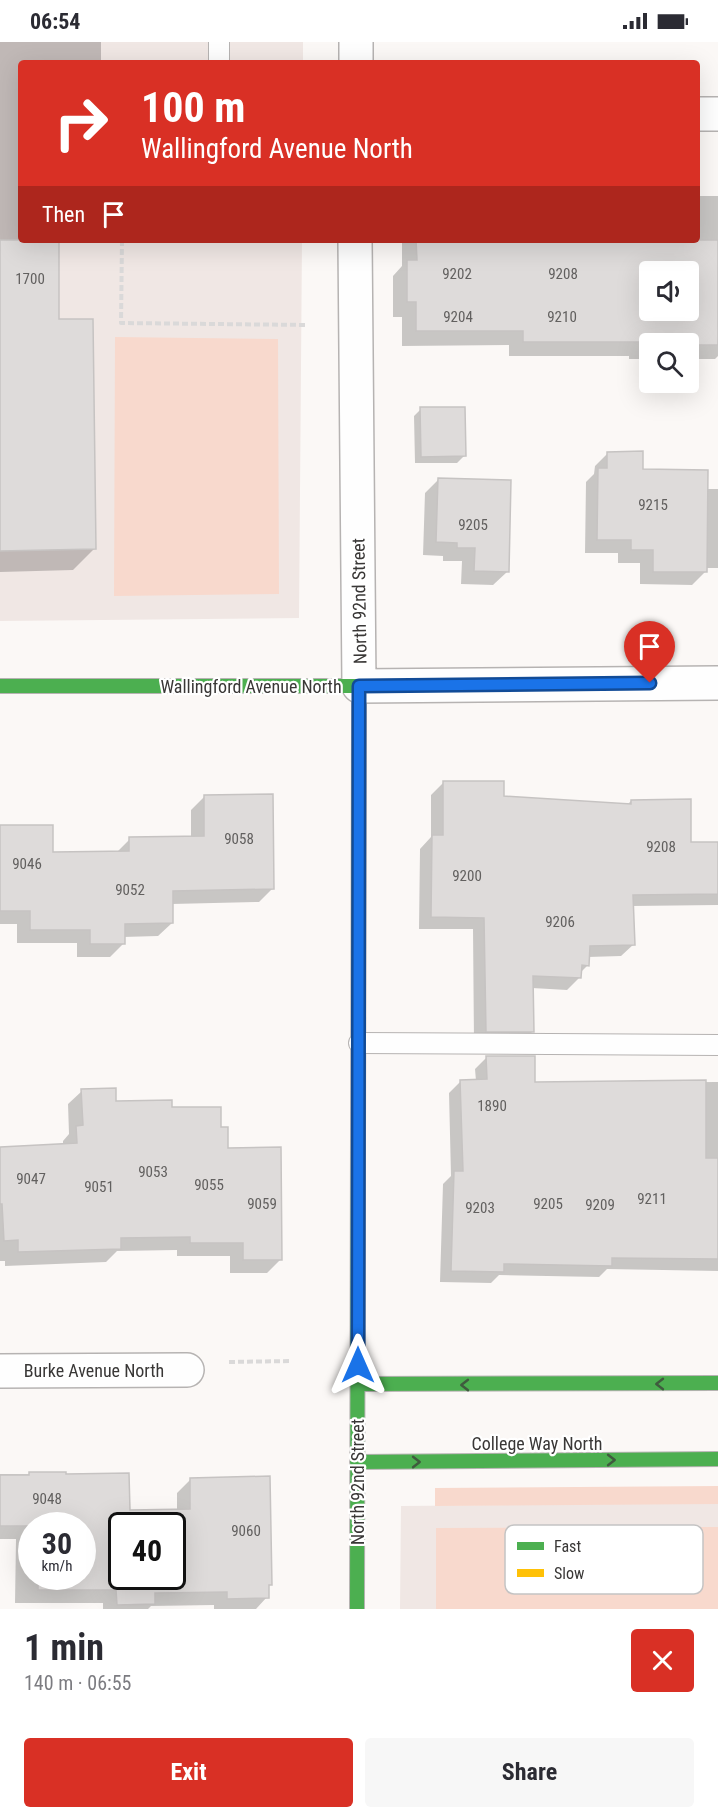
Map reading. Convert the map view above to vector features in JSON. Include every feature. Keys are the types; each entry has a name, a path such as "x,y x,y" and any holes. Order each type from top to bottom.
{"street":[{"path":"356,42 356,60"},
{"path":"700,114 718,114"},
{"name":"North 92nd Street","path":"355,243 359,686 357,1609"},
{"name":"Wallingford Avenue North","path":"0,686 359,686 718,682"},
{"name":"Burke Avenue North","path":"0,1371 188,1370"},
{"path":"358,1384 718,1383"},
{"name":"College Way North","path":"357,1462 718,1459"}],"lane":[{"path":"219,42 219,60"},
{"path":"359,1043 718,1046"}],"path":[{"path":"122,243 121,323 308,325"},
{"path":"229,1362 291,1361"}],"shaded area":[{"path":"0,42 303,42 303,60 18,60 18,243 302,243 299,618 0,621"},
{"path":"115,337 278,339 279,594 114,596"},
{"path":"718,1486 718,1504 435,1506 435,1488"},
{"path":"718,1503 718,1609 400,1609 401,1506"},
{"path":"703,1527 718,1527 718,1609 436,1609 436,1528 505,1528 505,1594 703,1594"}],"building":[{"path":"0,240 18,240 18,243 59,243 59,319 93,319 96,549 0,551"},
{"path":"700,240 718,240 718,345 699,345 699,333 639,333 639,342 523,342 523,331 416,331 416,302 407,302 407,260 417,260 416,243 700,243"},
{"path":"420,407 465,407 466,456 421,457"},
{"path":"643,451 643,469 708,470 707,572 653,572 653,550 631,550 631,540 597,540 598,468 607,468 607,452"},
{"path":"438,478 511,480 509,572 474,571 475,548 457,548 457,543 436,542"},
{"path":"443,781 504,781 504,796 631,804 631,800 691,799 691,842 718,842 718,894 633,895 635,945 590,946 589,966 582,965 581,978 533,976 534,1032 486,1032 484,918 431,917 432,835 443,835"},
{"path":"273,794 274,889 173,891 173,923 125,924 125,944 90,944 90,930 30,930 30,911 0,911 0,825 53,825 53,852 129,851 129,837 204,836 204,795"},
{"path":"486,1056 535,1056 535,1082 706,1080 706,1158 718,1158 718,1259 612,1258 612,1266 504,1264 504,1272 451,1271 454,1171 463,1171 460,1080 487,1079"},
{"path":"116,1088 116,1101 172,1100 172,1107 221,1107 221,1127 228,1127 228,1148 281,1147 282,1260 243,1260 243,1243 190,1243 190,1237 121,1238 121,1249 18,1252 18,1240 4,1241 2,1204 0,1204 0,1147 77,1143 76,1126 83,1125 81,1089"},
{"path":"29,1472 129,1473 130,1510 190,1509 190,1478 270,1476 272,1585 269,1585 269,1598 227,1599 227,1592 155,1593 155,1604 117,1605 116,1590 186,1590 186,1512 108,1512 108,1590 96,1590 96,1512 18,1512 18,1526 0,1526 0,1475 29,1475"}],"traffic: fast":[{"path":"0,686 359,686 359,732"},
{"path":"357,1609 358,1135"},
{"path":"358,1384 718,1383"},
{"path":"357,1462 718,1459"}],"traffic: slow":[{"path":"358,1135 359,732"}],"route":[{"path":"358,1365 359,686 650,683"}]}
